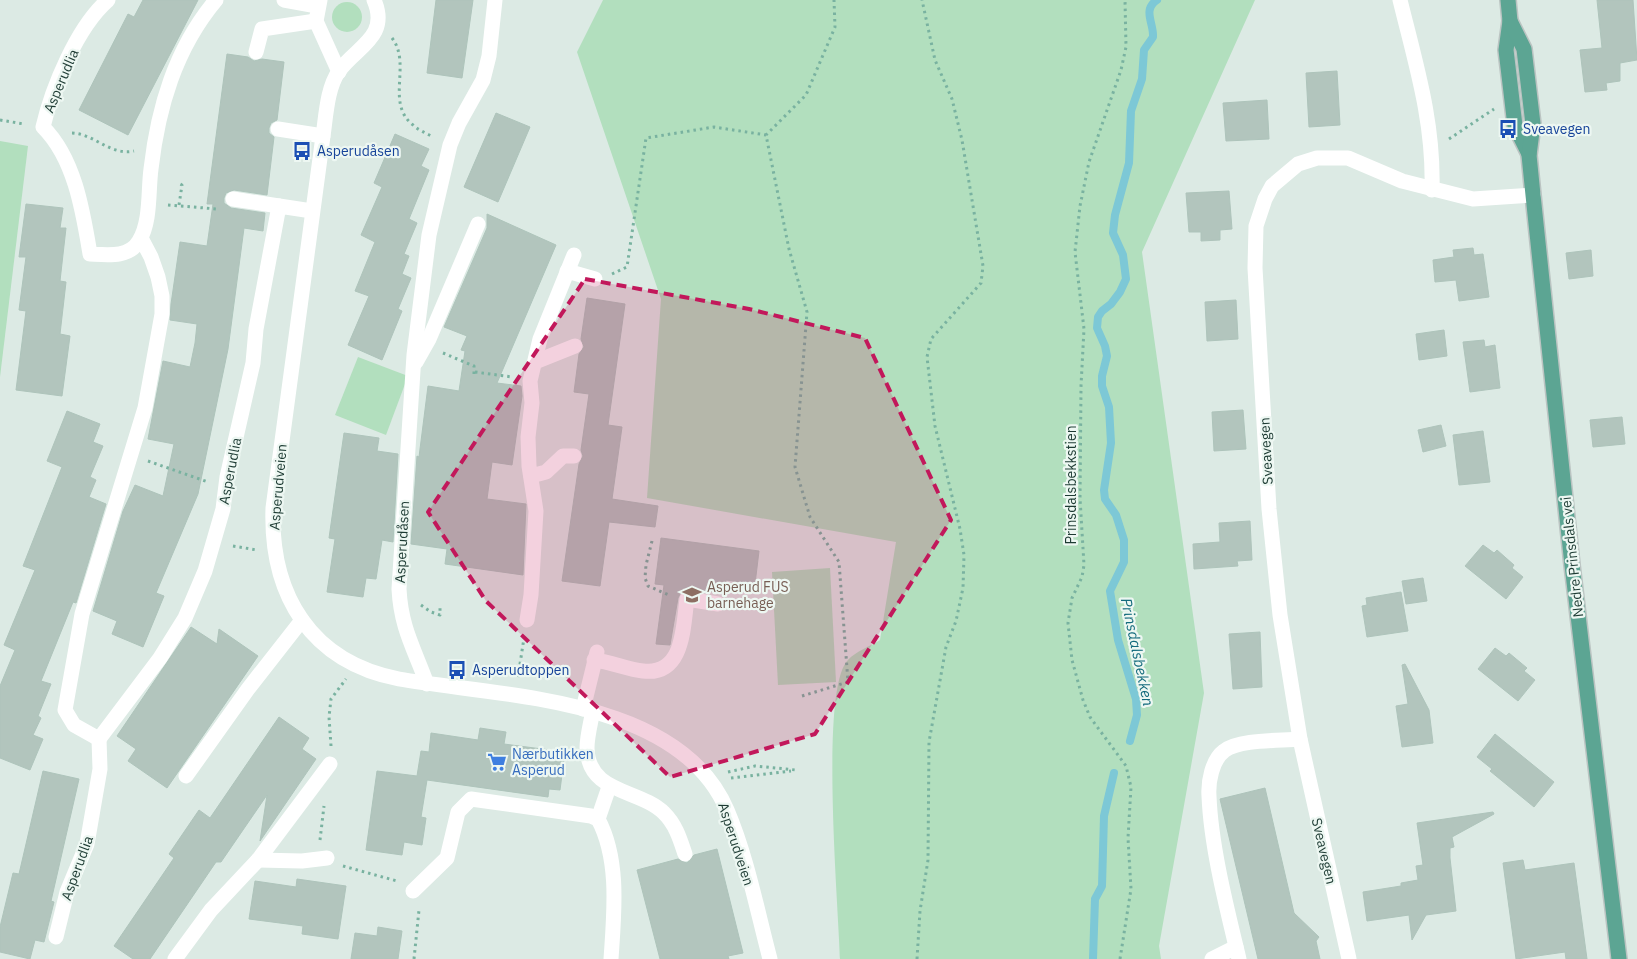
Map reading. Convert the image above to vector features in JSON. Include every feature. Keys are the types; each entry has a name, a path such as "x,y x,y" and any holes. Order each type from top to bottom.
{"main road":[{"name":"Nedre Prinsdals vei","path":"1508,0 1510,21 1524,49 1533,124 1529,154 1533,195 1572,565 1619,959"}],"street":[{"name":"Asperudlia","path":"108,0 91,18 48,104 43,127 54,138 72,179 90,254 120,255 130,250 141,238"},
{"path":"99,738 74,726 65,710 82,614 145,408 162,314 162,296 158,277 151,257 141,238 148,205 154,144 162,103 170,80 194,31 216,0"},
{"path":"284,0 318,9"},
{"name":"Asperudveien","path":"374,0 378,11 375,32 339,72 329,100 323,136 280,449 273,527 274,549 281,577 302,620 325,645 355,666 378,675 588,709 616,717 659,737 691,760 713,785 727,810 740,846 770,959"},
{"name":"Asperudåsen","path":"427,684 404,631 399,589 413,365 428,243 436,198 450,146 459,123 483,80 489,56 494,0"},
{"path":"1400,0 1427,107 1432,145 1432,190"},
{"path":"256,52 262,29 318,9"},
{"path":"318,9 339,72"},
{"path":"278,129 323,136"},
{"name":"Sveavegen","path":"1349,959 1300,739 1282,632 1269,509 1255,251 1260,212 1272,186 1279,178 1298,164 1317,158 1348,158 1402,181 1473,199 1533,195"},
{"path":"234,199 312,211"},
{"name":"Asperudlia","path":"56,937 67,892 82,860 89,835 100,769 99,738 160,658 185,618 205,571 223,509 227,477 253,363 256,329 279,206"},
{"name":"Asperudåsen","path":"413,365 430,339 478,224"},
{"path":"527,620 531,595 536,510 528,437 532,403 530,381 540,339 574,255"},
{"path":"567,271 595,279"},
{"path":"535,362 575,346"},
{"path":"531,476 546,472 563,456 574,456"},
{"path":"685,854 678,831 664,814 650,802 609,787 594,770 587,749 588,709 596,656 647,671 661,668 674,661 682,634 687,599 718,604"},
{"path":"186,776 248,689 302,620"},
{"path":"1212,959 1238,953 1216,843 1209,795 1214,767 1219,756 1231,747 1300,739"},
{"path":"175,959 211,910 258,860 330,764"},
{"path":"609,787 598,819 608,845 614,895 612,959"},
{"path":"413,891 447,858 458,812 471,799 515,804 598,819"},
{"path":"258,860 302,861 327,858"}],"path":[{"path":"766,135 806,95 835,27 834,0"},
{"path":"917,959 920,911 928,860 929,742 946,647 956,621 961,596 964,555 960,529 934,426 927,357 928,347 936,332 981,283 983,266 962,140 952,99 936,60 922,0"},
{"name":"Prinsdalsbekkstien","path":"1120,959 1131,889 1128,838 1131,796 1130,775 1126,766 1090,717 1083,700 1072,660 1068,623 1072,598 1082,577 1084,565 1080,498 1081,386 1084,329 1075,252 1089,162 1121,70 1126,46 1125,0"},
{"path":"400,57 398,98 407,119 413,126 438,139"},
{"path":"1432,145 1446,141 1500,105"},
{"path":"595,279 602,279 627,267 646,138 714,127 766,135"},
{"path":"54,138 75,133 122,152 132,152 154,144"},
{"path":"766,135 789,249 807,312 795,466 810,518 840,562 848,682 802,696"},
{"path":"179,205 182,186 180,184"},
{"path":"148,205 210,208"},
{"path":"455,358 474,366 474,374 517,378"},
{"path":"170,468 202,480"},
{"path":"652,540 646,565 645,578 648,586 670,595 687,599"},
{"path":"518,679 527,620"},
{"path":"330,764 329,717 331,699 355,666"},
{"path":"728,772 755,766 796,770 731,778"},
{"path":"325,799 320,848 327,858 358,871 385,877 413,891 419,910 414,959"}],"highlighted area":[{"path":"585,279 749,309 865,338 951,520 815,734 670,777 486,601 428,512"}],"green space":[{"path":"603,0 1255,0 1142,252 1204,693 1159,946 1161,959 840,959 834,850 832,754 834,712 839,679 848,660 859,651 880,640 896,542 647,498 661,299 577,52"},
{"path":"347,2 358,6 362,17 358,28 347,32 336,28 332,17 336,6"},
{"path":"0,141 28,146 0,377"},
{"path":"358,357 408,376 386,435 335,415"},
{"path":"830,568 836,682 778,685 772,572"}],"building":[{"path":"143,0 198,0 128,135 79,110 128,14 134,17"},
{"path":"436,0 473,0 462,78 427,73"},
{"path":"1597,0 1633,0 1637,60 1620,63 1620,81 1606,83 1607,90 1585,92 1580,50 1602,48"},
{"path":"227,54 248,57 254,61 262,59 284,62 277,120 271,123 269,128 269,133 274,137 267,195 234,190 226,193 224,198 224,203 231,208 265,213 263,231 244,228 228,349 198,494 156,593 164,596 143,647 112,634 117,621 93,611 123,511 135,485 163,496 174,444 148,439 163,361 190,367 195,343 197,324 170,320 171,304 180,242 207,246 213,204 207,204"},
{"path":"1337,71 1340,125 1309,127 1306,73"},
{"path":"1267,100 1269,139 1226,141 1223,103"},
{"path":"496,113 530,127 498,202 464,187"},
{"path":"395,134 429,149 421,166 429,170 409,219 417,223 404,254 409,256 402,274 411,278 398,309 402,311 382,360 348,345 369,296 355,291 375,242 361,235 382,187 374,183"},
{"path":"1229,191 1232,229 1220,230 1220,240 1201,241 1201,232 1189,232 1186,193"},
{"path":"26,204 63,208 60,228 66,228 60,281 66,282 60,334 70,336 62,396 16,390 26,311 19,310 26,257 19,257"},
{"path":"487,214 556,245 497,383 521,386 522,396 512,465 492,462 487,499 526,504 523,575 445,564 447,549 411,544 417,456 419,457 428,386 459,391 465,351 461,350 467,336 444,327 487,228"},
{"path":"1473,248 1474,255 1483,254 1489,297 1459,301 1456,280 1435,282 1433,260 1454,257 1453,250"},
{"path":"1591,250 1593,276 1569,279 1566,253"},
{"path":"587,298 625,304 608,425 622,427 612,499 658,506 655,527 609,522 600,586 562,581 579,464 583,456 581,450 589,394 574,392 579,354 584,347 581,339"},
{"path":"1236,300 1238,339 1207,341 1205,302"},
{"path":"1444,330 1447,356 1419,360 1416,334"},
{"path":"1484,340 1485,347 1495,345 1500,388 1470,392 1463,342"},
{"path":"1243,410 1246,449 1214,451 1212,412"},
{"path":"67,411 100,424 93,442 103,446 90,477 96,480 89,497 106,504 76,603 73,602 41,681 51,684 38,716 41,718 33,735 43,739 30,770 0,758 0,686 15,650 4,645 35,570 23,566 62,467 47,461"},
{"path":"1622,417 1625,444 1593,447 1590,420"},
{"path":"1441,425 1446,446 1423,452 1418,430"},
{"path":"1483,431 1490,482 1459,485 1453,435"},
{"path":"344,433 379,438 377,451 398,454 393,542 382,540 376,579 366,578 363,597 327,592 335,539 329,538"},
{"path":"1250,521 1252,560 1237,561 1238,566 1194,569 1193,544 1220,542 1219,523"},
{"path":"661,538 759,551 755,584 726,580 724,593 683,588 678,598 670,645 656,644 664,585 655,584"},
{"path":"1483,545 1494,553 1497,550 1514,565 1512,568 1523,577 1506,599 1465,566"},
{"path":"1423,578 1427,601 1406,604 1402,581"},
{"path":"1401,592 1408,631 1367,637 1362,606 1367,605 1366,598"},
{"path":"191,627 217,644 219,629 258,656 167,788 128,761 136,749 117,736"},
{"path":"1260,632 1262,687 1233,689 1229,634"},
{"path":"1495,648 1506,656 1509,653 1527,668 1524,671 1535,680 1518,701 1478,669"},
{"path":"1405,664 1429,710 1433,743 1402,747 1396,706 1408,704 1402,665"},
{"path":"279,717 309,738 302,749 316,759 260,841 267,795 221,862 216,862 150,959 133,959 114,946 174,858 169,854 199,810 210,818"},
{"path":"480,728 506,732 504,744 565,752 560,790 549,789 548,797 427,780 421,817 426,818 422,845 404,842 402,855 366,850 377,771 417,776 421,751 429,752 431,733 478,740"},
{"path":"1495,734 1554,782 1534,807 1490,771 1492,769 1477,757"},
{"path":"43,771 79,779 51,901 54,902 44,942 35,940 30,959 0,952 0,927 13,873 19,874"},
{"path":"1265,788 1294,913 1319,937 1316,941 1320,959 1258,959 1220,799"},
{"path":"1493,812 1494,814 1452,837 1454,847 1450,848 1450,858 1456,911 1426,915 1412,940 1409,915 1367,921 1363,892 1401,886 1401,883 1418,880 1416,866 1423,865 1417,823"},
{"path":"717,849 743,953 728,956 729,959 660,959 637,870 678,859 687,863 694,855"},
{"path":"1523,860 1525,870 1574,863 1587,959 1566,959 1565,952 1516,959 1503,863"},
{"path":"297,879 346,886 338,939 302,934 303,926 249,919 255,881 296,887"},
{"path":"378,927 402,931 398,959 351,959 355,933 377,936"}],"waterway":[{"name":"Prinsdalsbekken","path":"1130,741 1137,715 1136,699 1118,640 1110,591 1124,562 1124,540 1116,515 1105,499 1104,490 1111,443 1109,407 1102,386 1102,376 1107,356 1097,328 1098,317 1120,292 1126,279 1123,255 1113,233 1115,215 1129,163 1131,111 1142,79 1144,50 1153,37 1149,12 1157,0"},
{"name":"Prinsdalsbekken","path":"1093,959 1095,899 1102,886 1104,816 1114,773"}],"place":[{"name":"Sveavegen","path":"1508,129"},
{"name":"Asperudåsen","path":"302,151"},
{"name":"Asperud FUS barnehage","path":"692,595"},
{"name":"Asperudtoppen","path":"457,670"},
{"name":"Nærbutikken Asperud","path":"497,762"}]}
